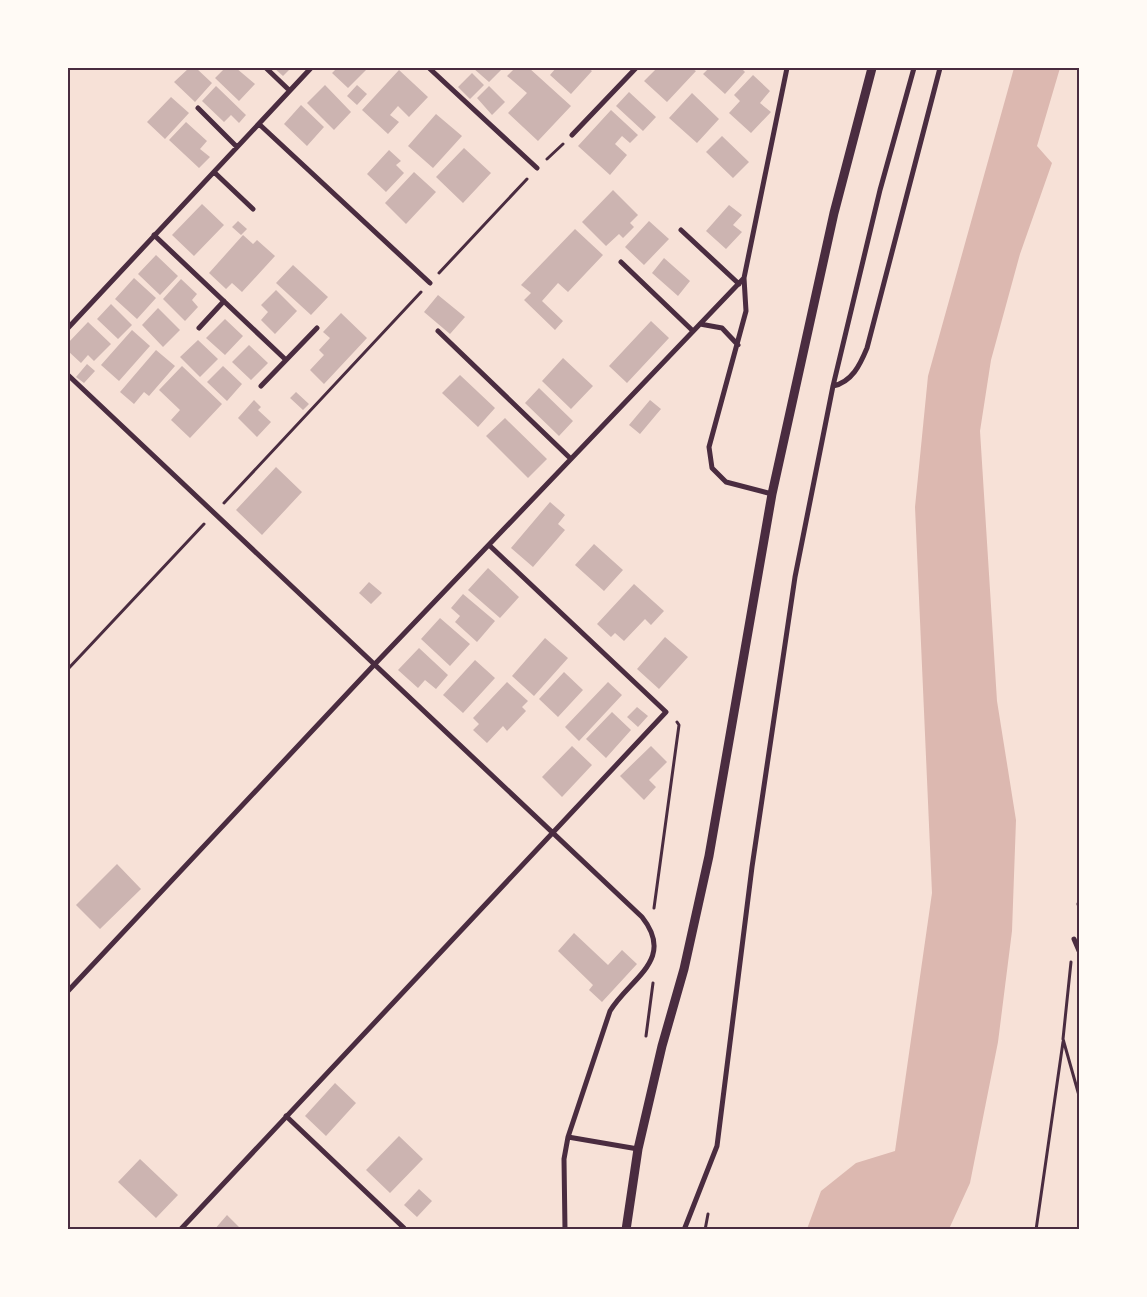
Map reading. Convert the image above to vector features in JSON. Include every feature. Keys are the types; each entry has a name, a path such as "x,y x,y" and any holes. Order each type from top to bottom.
{"street":[{"path":"266,68 289,90"},
{"path":"68,328 311,68"},
{"path":"429,68 537,168"},
{"path":"572,135 636,68"},
{"path":"772,494 726,482 712,468 710,447 746,311 744,278 787,68"},
{"path":"626,1230 638,1149 662,1046 684,969 710,856 772,494 834,213 872,68"},
{"path":"684,1230 717,1146 752,868 795,577 833,386 880,190 914,68"},
{"path":"833,386 843,384 853,375 867,348 940,68"},
{"path":"198,108 237,147"},
{"path":"259,124 430,283"},
{"path":"214,172 252,209"},
{"path":"681,230 738,284"},
{"path":"154,235 286,360"},
{"path":"621,262 693,331"},
{"path":"68,991 373,666 744,278"},
{"path":"199,328 224,301"},
{"path":"700,324 722,328 738,345"},
{"path":"261,386 317,328"},
{"path":"438,332 571,459"},
{"path":"68,376 373,666 553,832 642,917 651,929 654,943 653,960 616,1000 610,1011 568,1137 564,1159 565,1230"},
{"path":"180,1230 666,712 489,545"},
{"path":"1074,939 1080,952"},
{"path":"286,1116 404,1228"},
{"path":"568,1137 638,1149"}],"path":[{"path":"68,669 537,168 572,135"},
{"path":"651,929 679,725 666,712"},
{"path":"1036,1230 1064,1039 1074,939"},
{"path":"653,960 653,986 646,1037 651,1043 662,1046"},
{"path":"1064,1039 1080,1099"}],"shaded area":[{"path":"1014,68 1060,68 1037,146 1052,163 1020,254 991,360 980,431 997,701 1016,820 1012,931 998,1042 970,1183 949,1229 807,1229 821,1191 856,1163 895,1151 932,893 915,507 928,376"}],"building":[{"path":"189,68 196,68 212,83 195,102 174,82"},
{"path":"225,68 236,68 255,84 239,101 215,78"},
{"path":"274,68 291,68 283,76"},
{"path":"337,68 368,68 348,88 332,73"},
{"path":"473,68 503,68 489,82"},
{"path":"515,68 529,68 571,106 538,141 508,113 527,93 507,76"},
{"path":"556,68 588,68 592,71 571,94 550,75"},
{"path":"657,68 691,68 696,71 667,102 644,81"},
{"path":"709,68 741,68 745,72 725,94 703,74"},
{"path":"399,70 428,97 409,117 398,106 390,115 399,122 388,134 362,110"},
{"path":"472,73 484,85 470,99 458,87"},
{"path":"753,75 770,91 760,103 771,112 751,133 729,113 740,101 734,95"},
{"path":"325,85 351,112 334,130 307,103"},
{"path":"357,85 367,94 357,105 347,96"},
{"path":"216,86 246,115 239,123 231,115 224,122 202,101"},
{"path":"489,86 505,102 492,115 477,98"},
{"path":"629,92 656,117 643,131 616,106"},
{"path":"692,93 719,119 697,143 669,118"},
{"path":"171,97 189,113 165,139 147,122"},
{"path":"301,105 324,127 307,146 284,124"},
{"path":"611,110 638,135 630,143 622,136 615,144 627,155 610,175 578,146"},
{"path":"436,114 462,136 433,168 408,146"},
{"path":"186,122 207,141 200,149 210,157 199,168 169,140"},
{"path":"722,136 749,162 733,178 706,152"},
{"path":"464,148 491,173 463,203 436,177"},
{"path":"389,150 401,161 396,165 404,173 386,192 367,174"},
{"path":"414,172 436,192 406,224 385,203"},
{"path":"613,190 638,215 630,223 634,227 623,238 619,234 606,246 582,222"},
{"path":"202,204 224,225 194,256 172,235"},
{"path":"729,205 742,215 733,225 742,232 726,249 706,231"},
{"path":"238,221 247,229 241,235 232,227"},
{"path":"649,221 669,239 644,265 625,247"},
{"path":"575,229 603,255 568,292 558,283 542,301 563,321 555,330 524,300 531,293 521,285"},
{"path":"243,235 253,244 257,240 275,256 242,292 232,283 226,289 209,273"},
{"path":"156,255 178,276 160,295 138,274"},
{"path":"664,258 690,281 678,296 652,273"},
{"path":"293,265 328,297 311,315 276,283"},
{"path":"134,278 156,298 137,319 115,299"},
{"path":"181,279 197,294 192,300 198,307 185,321 163,299"},
{"path":"276,290 297,311 275,334 261,320 268,312 261,305"},
{"path":"438,295 465,317 450,334 424,312"},
{"path":"111,304 132,325 118,339 97,319"},
{"path":"158,308 180,330 163,347 142,325"},
{"path":"341,313 367,338 324,384 310,370 324,355 319,350 330,338 323,332"},
{"path":"225,319 243,336 225,355 206,338"},
{"path":"651,321 669,338 627,383 609,366"},
{"path":"88,322 111,344 94,361 88,355 81,363 68,351 68,343"},
{"path":"132,330 150,346 119,381 101,365"},
{"path":"198,340 218,359 200,377 180,357"},
{"path":"249,345 268,363 251,380 232,362"},
{"path":"156,350 175,366 149,396 144,392 134,404 120,392"},
{"path":"563,358 593,386 571,409 542,381"},
{"path":"87,364 95,371 84,383 76,377"},
{"path":"182,366 222,404 190,438 171,420 180,410 159,390"},
{"path":"223,366 242,384 227,401 207,382"},
{"path":"460,375 495,408 478,427 442,393"},
{"path":"539,388 573,421 559,436 525,403"},
{"path":"296,392 309,404 303,410 290,398"},
{"path":"254,400 261,407 258,410 271,422 257,437 238,418"},
{"path":"650,400 661,409 640,434 629,425"},
{"path":"505,418 547,459 528,478 486,436"},
{"path":"276,467 302,492 262,535 236,510"},
{"path":"550,502 565,515 558,524 565,530 533,567 511,548"},
{"path":"594,544 623,570 604,591 575,565"},
{"path":"488,568 519,597 500,618 468,590"},
{"path":"369,582 382,593 371,604 359,593"},
{"path":"634,584 664,611 651,625 645,619 624,641 615,633 611,637 597,624"},
{"path":"463,594 495,621 477,642 455,622 460,616 451,608"},
{"path":"440,618 470,644 450,666 421,639"},
{"path":"665,637 688,657 659,689 637,669"},
{"path":"545,638 568,658 534,696 512,676"},
{"path":"419,648 448,675 436,689 425,680 418,688 398,670"},
{"path":"475,660 495,678 463,713 443,695"},
{"path":"564,672 583,690 558,717 539,699"},
{"path":"507,682 528,701 522,707 526,711 507,731 503,726 487,743 473,730 479,724 473,718"},
{"path":"608,682 622,695 579,741 565,727"},
{"path":"637,707 648,716 638,727 627,717"},
{"path":"612,712 631,730 606,758 586,739"},
{"path":"572,746 592,765 562,797 542,777"},
{"path":"651,746 667,762 649,780 656,787 644,800 620,776"},
{"path":"117,864 141,889 100,929 76,905"},
{"path":"574,933 608,965 622,950 637,964 602,1002 589,990 593,985 558,951"},
{"path":"335,1083 356,1103 326,1136 305,1116"},
{"path":"399,1136 423,1159 390,1193 366,1170"},
{"path":"140,1159 178,1195 156,1218 118,1182"},
{"path":"419,1189 432,1201 417,1217 404,1205"},
{"path":"227,1215 242,1230 214,1230"}]}
